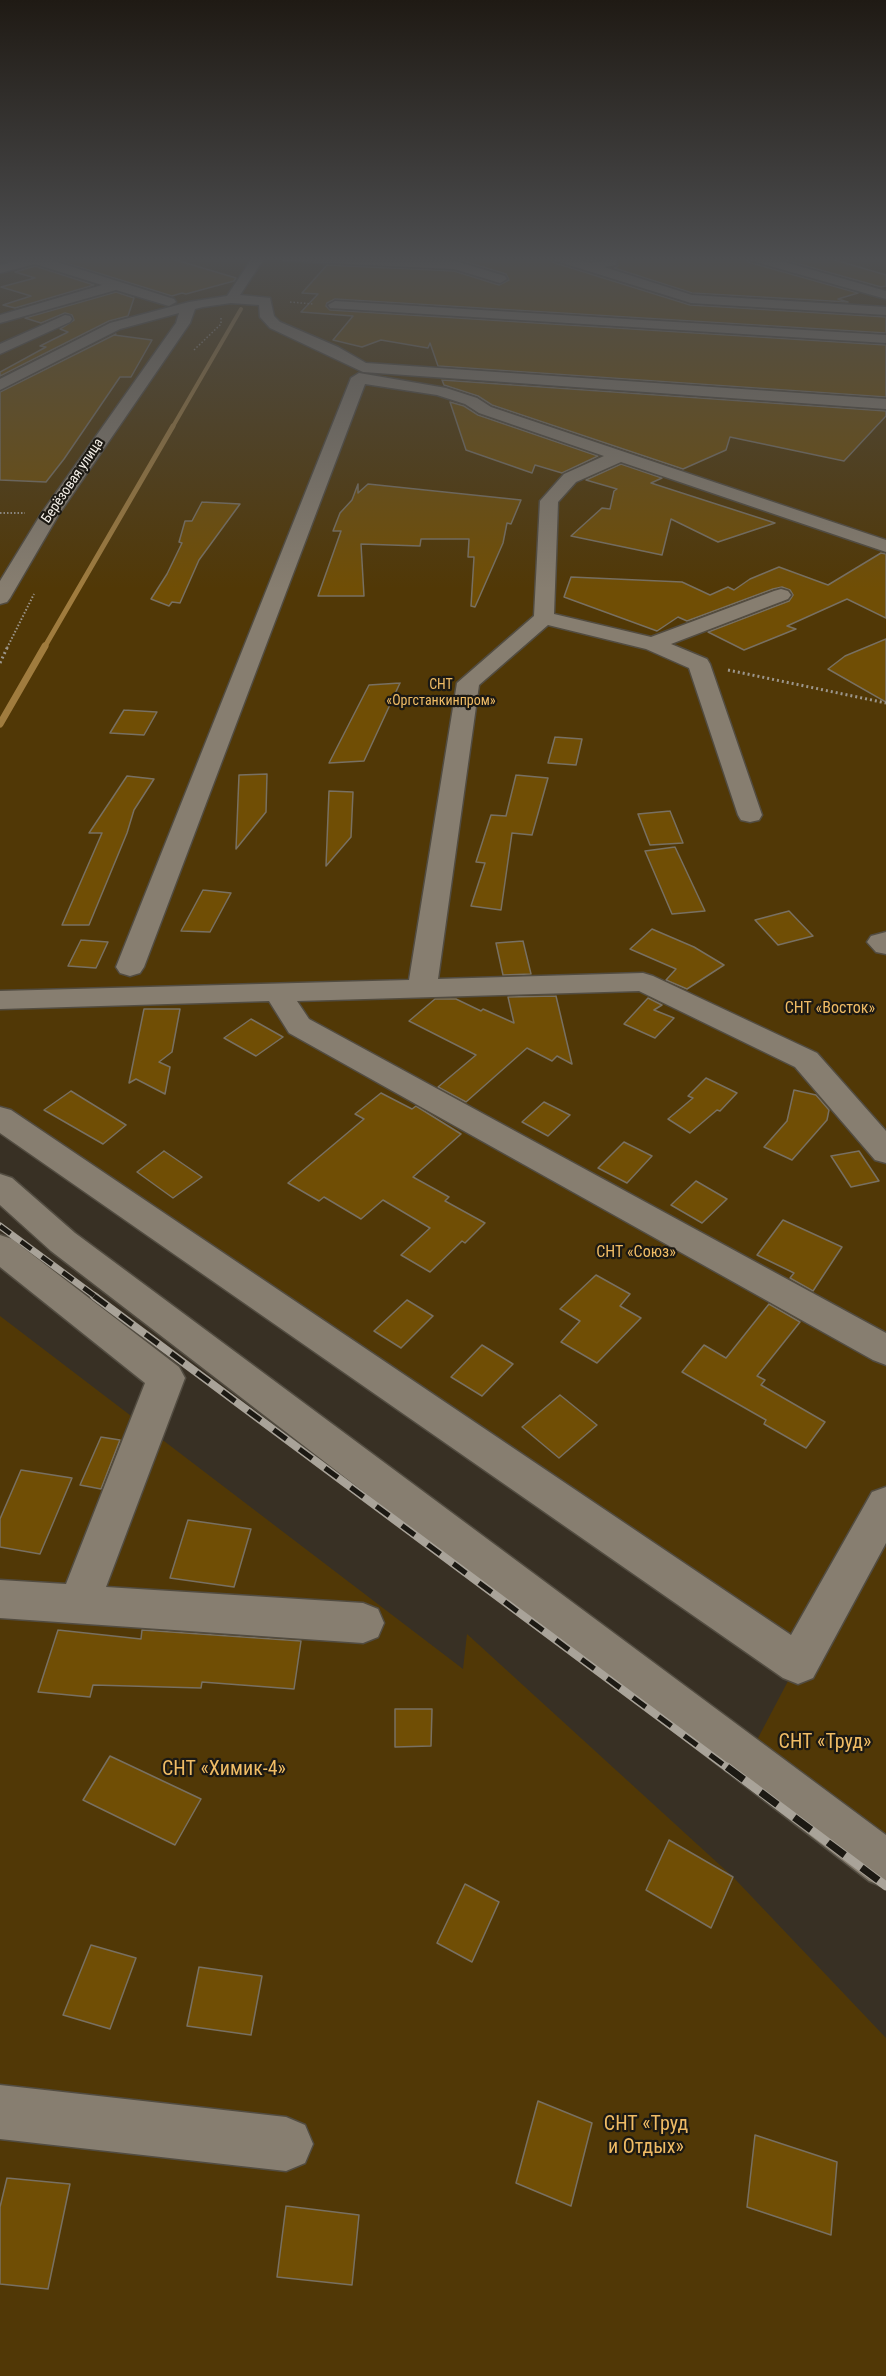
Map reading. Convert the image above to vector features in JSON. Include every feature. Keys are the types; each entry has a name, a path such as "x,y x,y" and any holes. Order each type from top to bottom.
{"street":[{"path":"0,385 33,368"},
{"name":"Берёзовая улица","path":"0,598 50,514 152,368"},
{"path":"363,368 886,404"},
{"path":"130,967 359,378 440,391 471,401 485,410 886,546"},
{"path":"758,395 886,415"},
{"path":"422,988 468,682 544,618 549,501 570,478 619,456"},
{"path":"653,644 780,595"},
{"path":"544,618 653,644 699,664 750,815"},
{"path":"886,940 881,942 886,946"},
{"path":"0,1000 643,982 806,1060 886,1152"},
{"path":"277,992 299,1026 886,1350"},
{"path":"0,1118 798,1664 886,1504"},
{"path":"0,1186 63,1242 886,1864"},
{"path":"0,1248 166,1378 79,1604"},
{"path":"0,1599 363,1623"},
{"path":"0,2112 286,2144"}],"path":[{"path":"0,663 36,589"},
{"path":"699,664 886,703"}],"green space":[{"path":"0,368 886,368 886,1864 747,1759 797,1664 0,1118"},
{"path":"0,1316 463,1669 467,1634 733,1877 886,2038 886,2376 0,2376"}],"building":[{"path":"8,368 16,368 0,376 0,372"},
{"path":"48,368 136,368 131,377 120,377 46,482 0,480 0,392"},
{"path":"465,368 886,368 886,397"},
{"path":"442,380 886,411 886,416 844,461 730,437 726,450 683,469 492,405 478,396 444,385"},
{"path":"450,402 464,406 478,415 598,456 562,473 535,465 532,473 466,450"},
{"path":"621,464 662,478 651,483 775,523 718,542 671,519 662,555 571,536 602,508 610,509 614,491 617,489 586,480"},
{"path":"358,484 358,493 368,484 521,500 511,524 507,523 503,543 475,607 471,606 474,557 468,557 469,539 421,539 420,546 361,544 364,596 318,596 341,531 333,531 340,513 352,500"},
{"path":"202,502 240,504 199,560 180,603 172,602 169,606 151,599 167,574 182,543 179,542 185,521 192,521"},
{"path":"881,553 886,554 886,618 847,599 787,626 796,629 744,650 708,632 789,601 793,595 790,590 782,587 773,589 687,621 678,617 657,631 564,597 571,577 682,582 710,595 728,587 734,590 750,579 779,567 828,585"},
{"path":"886,639 886,702 828,669 845,656"},
{"path":"400,683 364,761 329,763 369,685"},
{"path":"124,710 157,712 144,735 110,733"},
{"path":"555,737 582,739 576,765 548,763"},
{"path":"267,774 266,812 236,849 239,775"},
{"path":"516,775 548,778 532,835 512,833 501,910 471,906 485,863 476,862 491,815 506,816"},
{"path":"127,776 154,779 134,810 127,833 89,925 62,925 102,833 89,833"},
{"path":"329,791 353,792 351,837 326,866"},
{"path":"670,811 683,843 650,845 638,814"},
{"path":"675,847 705,911 672,914 645,851"},
{"path":"203,890 231,893 210,932 181,931"},
{"path":"789,911 813,936 778,945 755,920"},
{"path":"652,929 694,947 724,965 687,989 666,980 676,969 630,949"},
{"path":"81,940 108,942 96,968 68,966"},
{"path":"523,941 531,974 503,975 496,943"},
{"path":"556,996 572,1064 557,1056 552,1061 527,1048 466,1102 438,1087 476,1055 409,1021 435,999 456,999 514,1023 508,997"},
{"path":"648,998 662,1005 654,1010 674,1018 655,1038 624,1024"},
{"path":"144,1009 180,1009 172,1052 159,1062 170,1067 165,1094 136,1079 129,1083"},
{"path":"251,1019 283,1037 256,1056 224,1038"},
{"path":"706,1078 737,1093 720,1111 717,1110 690,1133 668,1119 693,1098 688,1096"},
{"path":"794,1090 816,1095 829,1110 827,1120 792,1160 764,1147 787,1121"},
{"path":"71,1091 126,1125 103,1144 44,1110"},
{"path":"381,1093 412,1109 416,1106 461,1134 413,1177 449,1197 445,1201 485,1223 465,1243 462,1241 430,1272 401,1255 430,1228 383,1200 361,1219 324,1197 319,1201 288,1183 364,1119 355,1114"},
{"path":"544,1102 570,1115 548,1136 522,1122"},
{"path":"624,1142 652,1156 627,1183 598,1168"},
{"path":"164,1151 202,1177 173,1198 137,1172"},
{"path":"859,1151 879,1181 851,1187 831,1156"},
{"path":"696,1181 727,1199 702,1223 671,1205"},
{"path":"783,1220 842,1247 813,1291 790,1278 794,1273 757,1255"},
{"path":"596,1275 630,1294 620,1306 641,1318 597,1363 561,1342 580,1321 560,1309"},
{"path":"407,1300 433,1316 401,1348 374,1331"},
{"path":"769,1304 800,1322 757,1376 765,1380 761,1385 825,1422 806,1448 764,1424 766,1420 682,1372 704,1345 726,1358"},
{"path":"482,1345 513,1364 482,1396 451,1377"},
{"path":"560,1395 597,1425 559,1458 522,1427"},
{"path":"101,1437 120,1440 101,1489 80,1485"},
{"path":"21,1470 72,1478 40,1554 0,1547 0,1519"},
{"path":"188,1520 251,1529 234,1587 170,1578"},
{"path":"58,1630 141,1639 142,1630 301,1641 294,1689 202,1682 201,1688 93,1685 90,1697 38,1692"},
{"path":"395,1709 432,1709 431,1746 395,1747"},
{"path":"110,1756 201,1799 175,1845 83,1800"},
{"path":"669,1840 733,1877 711,1928 646,1890"},
{"path":"465,1884 499,1902 472,1962 437,1943"},
{"path":"91,1945 136,1958 110,2029 63,2015"},
{"path":"199,1967 262,1976 251,2035 187,2026"},
{"path":"538,2101 592,2123 571,2206 516,2183"},
{"path":"755,2135 837,2162 831,2235 747,2207"},
{"path":"7,2178 70,2184 48,2289 0,2284 0,2207"},
{"path":"286,2206 359,2215 352,2285 277,2277"}],"waterway":[{"path":"172,428 207,368"},
{"path":"44,648 173,426"},
{"path":"0,724 45,646"}],"railway":[{"path":"0,1226 96,1297"},
{"path":"94,1296 729,1769"},
{"path":"727,1767 886,1886"}],"park label":[{"name":"СНТ «Оргстанкинпром»","path":"441,694"},
{"name":"СНТ «Восток»","path":"830,1009"},
{"name":"СНТ «Союз»","path":"636,1253"},
{"name":"СНТ «Труд»","path":"825,1743"},
{"name":"СНТ «Химик-4»","path":"224,1770"},
{"name":"СНТ «Труд и Отдых»","path":"646,2136"}]}
